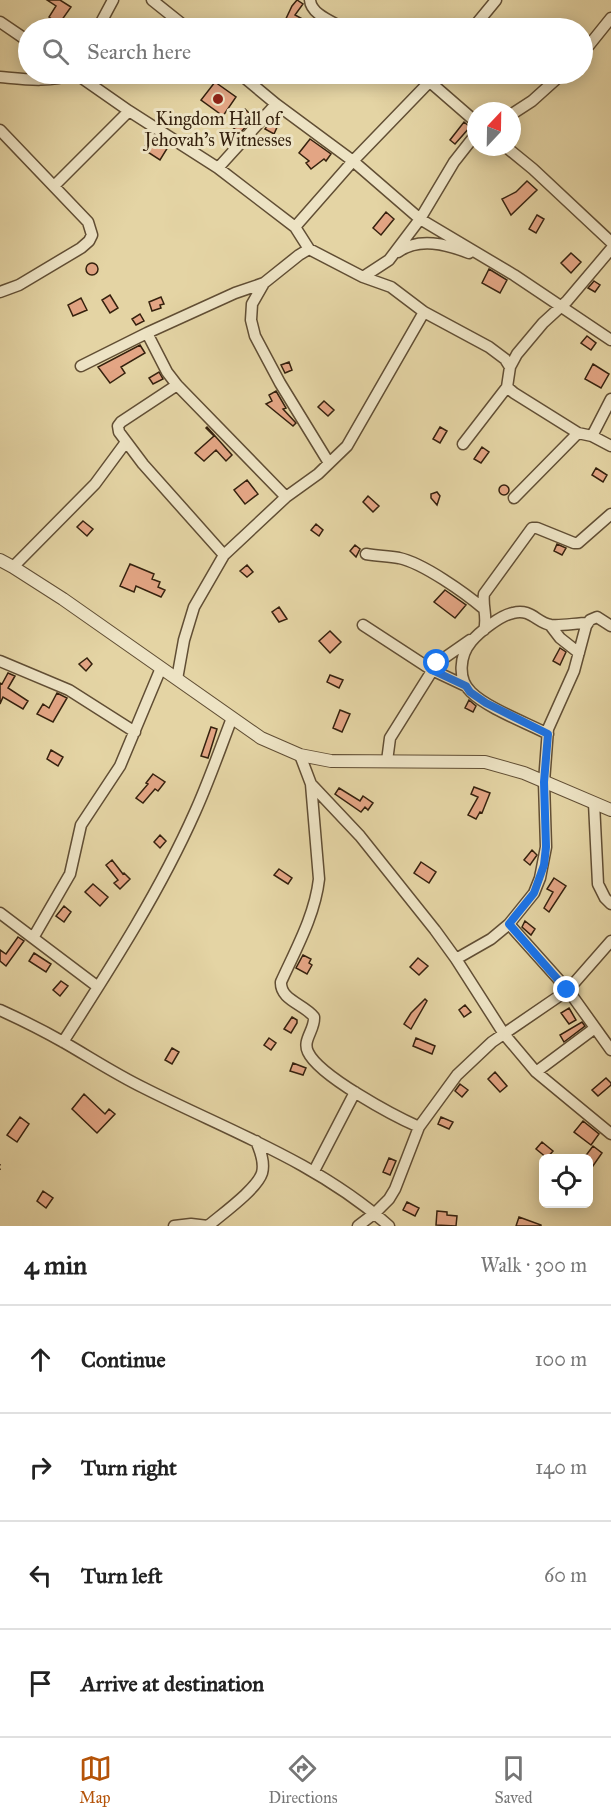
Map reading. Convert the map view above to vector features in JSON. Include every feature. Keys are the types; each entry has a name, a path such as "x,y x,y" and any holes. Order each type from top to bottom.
{"street":[{"path":"103,18 112,0"},
{"path":"152,0 174,18"},
{"path":"310,0 311,7 326,18"},
{"path":"481,18 496,0"},
{"path":"593,40 611,18"},
{"path":"0,22 18,34"},
{"path":"0,77 18,79"},
{"path":"90,84 218,168 295,227 309,249 363,277 391,287 424,312 489,347 505,359 510,367"},
{"path":"252,84 353,161 420,219 514,275 560,308 611,340"},
{"path":"295,227 353,161 427,84"},
{"path":"439,84 467,113"},
{"path":"521,108 551,84"},
{"path":"218,168 276,104"},
{"path":"54,186 129,111"},
{"path":"0,130 88,222 92,235 89,241 73,252 19,285 0,292"},
{"path":"389,260 420,219 454,162 467,145"},
{"path":"517,156 611,242"},
{"path":"363,277 408,245 427,243 462,250 514,275"},
{"path":"81,366 235,293 264,283 309,249"},
{"path":"464,444 507,387 510,367 517,354 543,322 567,301 611,249"},
{"path":"264,283 252,304 251,320 255,336 279,383 329,463"},
{"path":"177,679 184,640 194,607 224,555 286,497 347,446 424,312"},
{"path":"147,333 167,372 177,385 286,497"},
{"path":"177,385 121,422 118,426 119,432 173,499 224,555"},
{"path":"507,387 578,433 592,436 611,446"},
{"path":"592,436 611,399"},
{"path":"514,498 578,433"},
{"path":"14,567 81,499 107,469 126,442"},
{"path":"548,734 486,703 470,692 463,681 462,663 468,646 486,624 484,594 532,528 574,543 583,540 609,519"},
{"path":"366,554 399,558 419,566 484,609"},
{"path":"0,560 63,599 261,738 300,755 331,760 485,762 524,773 611,810"},
{"path":"387,761 390,738 437,663 512,613 528,612 550,625 560,638 579,653"},
{"path":"456,959 491,939 509,924 534,893 544,865 546,847 544,782 549,729 574,671 588,623 597,617 611,626"},
{"path":"550,625 588,623"},
{"path":"363,625 432,670 466,686"},
{"path":"0,661 75,693 135,732"},
{"path":"33,938 70,874 81,825 120,766 161,668"},
{"path":"63,1042 138,924 171,861 195,812 232,718"},
{"path":"300,755 311,784 319,879 317,894 281,982 281,988 283,994 301,1004 314,1017 314,1026 306,1044 308,1053 316,1062 355,1092 419,1127"},
{"path":"311,784 360,836 456,959 504,1034 536,1072 611,1134"},
{"path":"594,803 598,884 611,904"},
{"path":"0,914 98,987"},
{"path":"509,924 567,990 611,1050"},
{"path":"358,1226 389,1199 419,1127 456,1075 492,1042 567,990 611,941"},
{"path":"0,1010 63,1042 143,1088 314,1171 375,1213 389,1226"},
{"path":"536,1072 595,1028"},
{"path":"314,1171 355,1092"},
{"path":"174,1226 191,1224 208,1226 255,1185 262,1173 263,1163 256,1141"}],"path":[{"path":"0,1164 0,1173"}],"building":[{"path":"47,0 60,0 71,7 63,18 50,18 56,6"},
{"path":"297,0 303,4 295,15 301,18 286,18"},
{"name":"Kingdom Hall of Jehovah's Witnesses","path":"213,84 218,84 236,97 223,116 201,100"},
{"path":"245,109 254,118 240,133 231,126"},
{"path":"271,121 278,125 274,134 265,129"},
{"path":"464,122 467,124 467,130 455,144 450,140"},
{"path":"151,136 168,147 160,160 143,149"},
{"path":"310,139 331,154 326,161 324,159 311,169 306,163 309,161 299,153"},
{"path":"527,181 537,190 511,215 502,199 516,192"},
{"path":"386,212 394,219 381,235 373,228"},
{"path":"537,215 544,219 536,233 529,229"},
{"path":"571,253 581,262 571,273 561,263"},
{"path":"94,263 98,269 94,275 90,275 86,267"},
{"path":"489,269 507,280 500,293 482,283"},
{"path":"594,281 600,285 595,292 588,288"},
{"path":"110,295 118,308 110,313 102,300"},
{"path":"161,297 164,304 160,305 161,308 152,311 149,302"},
{"path":"81,298 87,310 73,316 68,305"},
{"path":"140,314 144,321 136,325 132,319"},
{"path":"587,336 596,343 591,350 581,343"},
{"path":"140,345 145,353 121,367 125,373 110,383 98,367"},
{"path":"289,362 292,370 285,373 281,365"},
{"path":"593,364 609,374 601,388 585,379"},
{"path":"159,372 163,379 153,384 149,378"},
{"path":"276,391 286,408 283,409 296,423 293,426 266,404 272,401 269,395"},
{"path":"324,401 334,410 328,416 318,407"},
{"path":"207,427 232,455 226,461 216,450 204,461 195,453 214,436"},
{"path":"440,427 447,431 440,443 433,439"},
{"path":"482,447 489,452 481,463 474,459"},
{"path":"596,468 607,475 603,482 592,475"},
{"path":"247,480 258,494 245,504 234,490"},
{"path":"504,485 508,486 508,494 504,495 500,494 499,490 500,486"},
{"path":"437,492 440,496 437,505 431,498 431,494"},
{"path":"368,496 379,506 373,512 363,502"},
{"path":"83,521 93,529 87,536 77,527"},
{"path":"316,524 323,530 319,536 311,530"},
{"path":"557,544 566,548 562,555 554,551"},
{"path":"355,545 360,549 356,557 350,551"},
{"path":"130,564 154,574 152,579 160,582 158,587 165,590 161,597 136,586 134,592 120,586"},
{"path":"247,565 253,572 247,577 240,571"},
{"path":"445,590 466,605 455,618 434,602"},
{"path":"279,607 287,619 279,622 272,612"},
{"path":"330,631 341,642 330,653 319,641"},
{"path":"560,648 566,652 560,665 553,661"},
{"path":"87,658 92,664 86,671 79,664"},
{"path":"8,673 15,676 8,688 28,701 23,709 3,697 0,704 0,683 2,684"},
{"path":"330,675 343,680 339,688 327,682"},
{"path":"57,693 67,698 53,722 37,714 43,704 49,708"},
{"path":"469,700 476,706 473,712 465,708"},
{"path":"340,710 350,714 342,732 333,728"},
{"path":"211,727 217,729 208,758 201,756"},
{"path":"51,750 63,757 58,766 47,759"},
{"path":"153,774 165,782 158,791 155,789 143,803 136,798"},
{"path":"474,787 490,793 482,813 480,812 476,819 468,815 478,797 471,794"},
{"path":"339,788 360,801 363,796 373,803 368,810 365,807 361,812 335,794"},
{"path":"160,835 166,841 160,848 154,842"},
{"path":"532,850 537,855 530,865 524,860"},
{"path":"112,860 130,879 120,889 114,883 118,880 106,865"},
{"path":"421,862 436,872 429,883 414,873"},
{"path":"279,869 292,878 288,884 274,875"},
{"path":"554,878 566,886 549,912 544,908 553,892 547,889"},
{"path":"93,884 108,897 100,906 85,892"},
{"path":"64,906 71,912 64,922 56,916"},
{"path":"525,921 535,929 531,935 522,927"},
{"path":"18,937 24,941 6,966 0,961 0,950 6,954"},
{"path":"34,953 51,964 46,972 29,961"},
{"path":"303,955 311,959 309,963 312,965 307,974 296,968"},
{"path":"418,958 428,966 419,975 410,967"},
{"path":"61,981 68,986 60,996 53,990"},
{"path":"425,999 427,1001 411,1029 404,1024"},
{"path":"465,1005 471,1012 464,1017 459,1010"},
{"path":"569,1008 576,1020 569,1024 561,1013"},
{"path":"292,1017 297,1020 297,1023 291,1033 284,1029"},
{"path":"582,1022 585,1026 564,1042 560,1035"},
{"path":"269,1038 276,1043 271,1050 264,1045"},
{"path":"416,1038 435,1046 432,1054 413,1046"},
{"path":"172,1048 179,1052 172,1064 165,1060"},
{"path":"293,1063 306,1068 303,1075 290,1071"},
{"path":"495,1072 507,1086 500,1092 488,1079"},
{"path":"606,1078 611,1085 598,1096 592,1090"},
{"path":"460,1084 468,1090 462,1097 455,1091"},
{"path":"84,1094 105,1114 109,1109 115,1114 97,1133 72,1109"},
{"path":"20,1117 29,1124 17,1142 7,1135"},
{"path":"441,1117 453,1122 449,1129 438,1124"},
{"path":"583,1121 599,1134 591,1145 574,1132"},
{"path":"542,1142 553,1151 550,1154 542,1154 536,1149"},
{"path":"593,1146 602,1153 593,1166 593,1154 587,1154"},
{"path":"389,1158 396,1161 390,1175 383,1172"},
{"path":"43,1191 53,1198 46,1208 37,1201"},
{"path":"407,1202 419,1208 415,1216 403,1210"},
{"path":"437,1211 457,1216 456,1226 436,1225"},
{"path":"519,1217 541,1225 541,1226 516,1226"}],"place":[{"name":"Kingdom Hall of Jehovah's Witnesses","path":"218,99"}],"route":[{"path":"437,663 432,670 466,686 470,692 486,703 548,734 544,782 546,847 544,865 534,893 509,924 567,990"}]}
